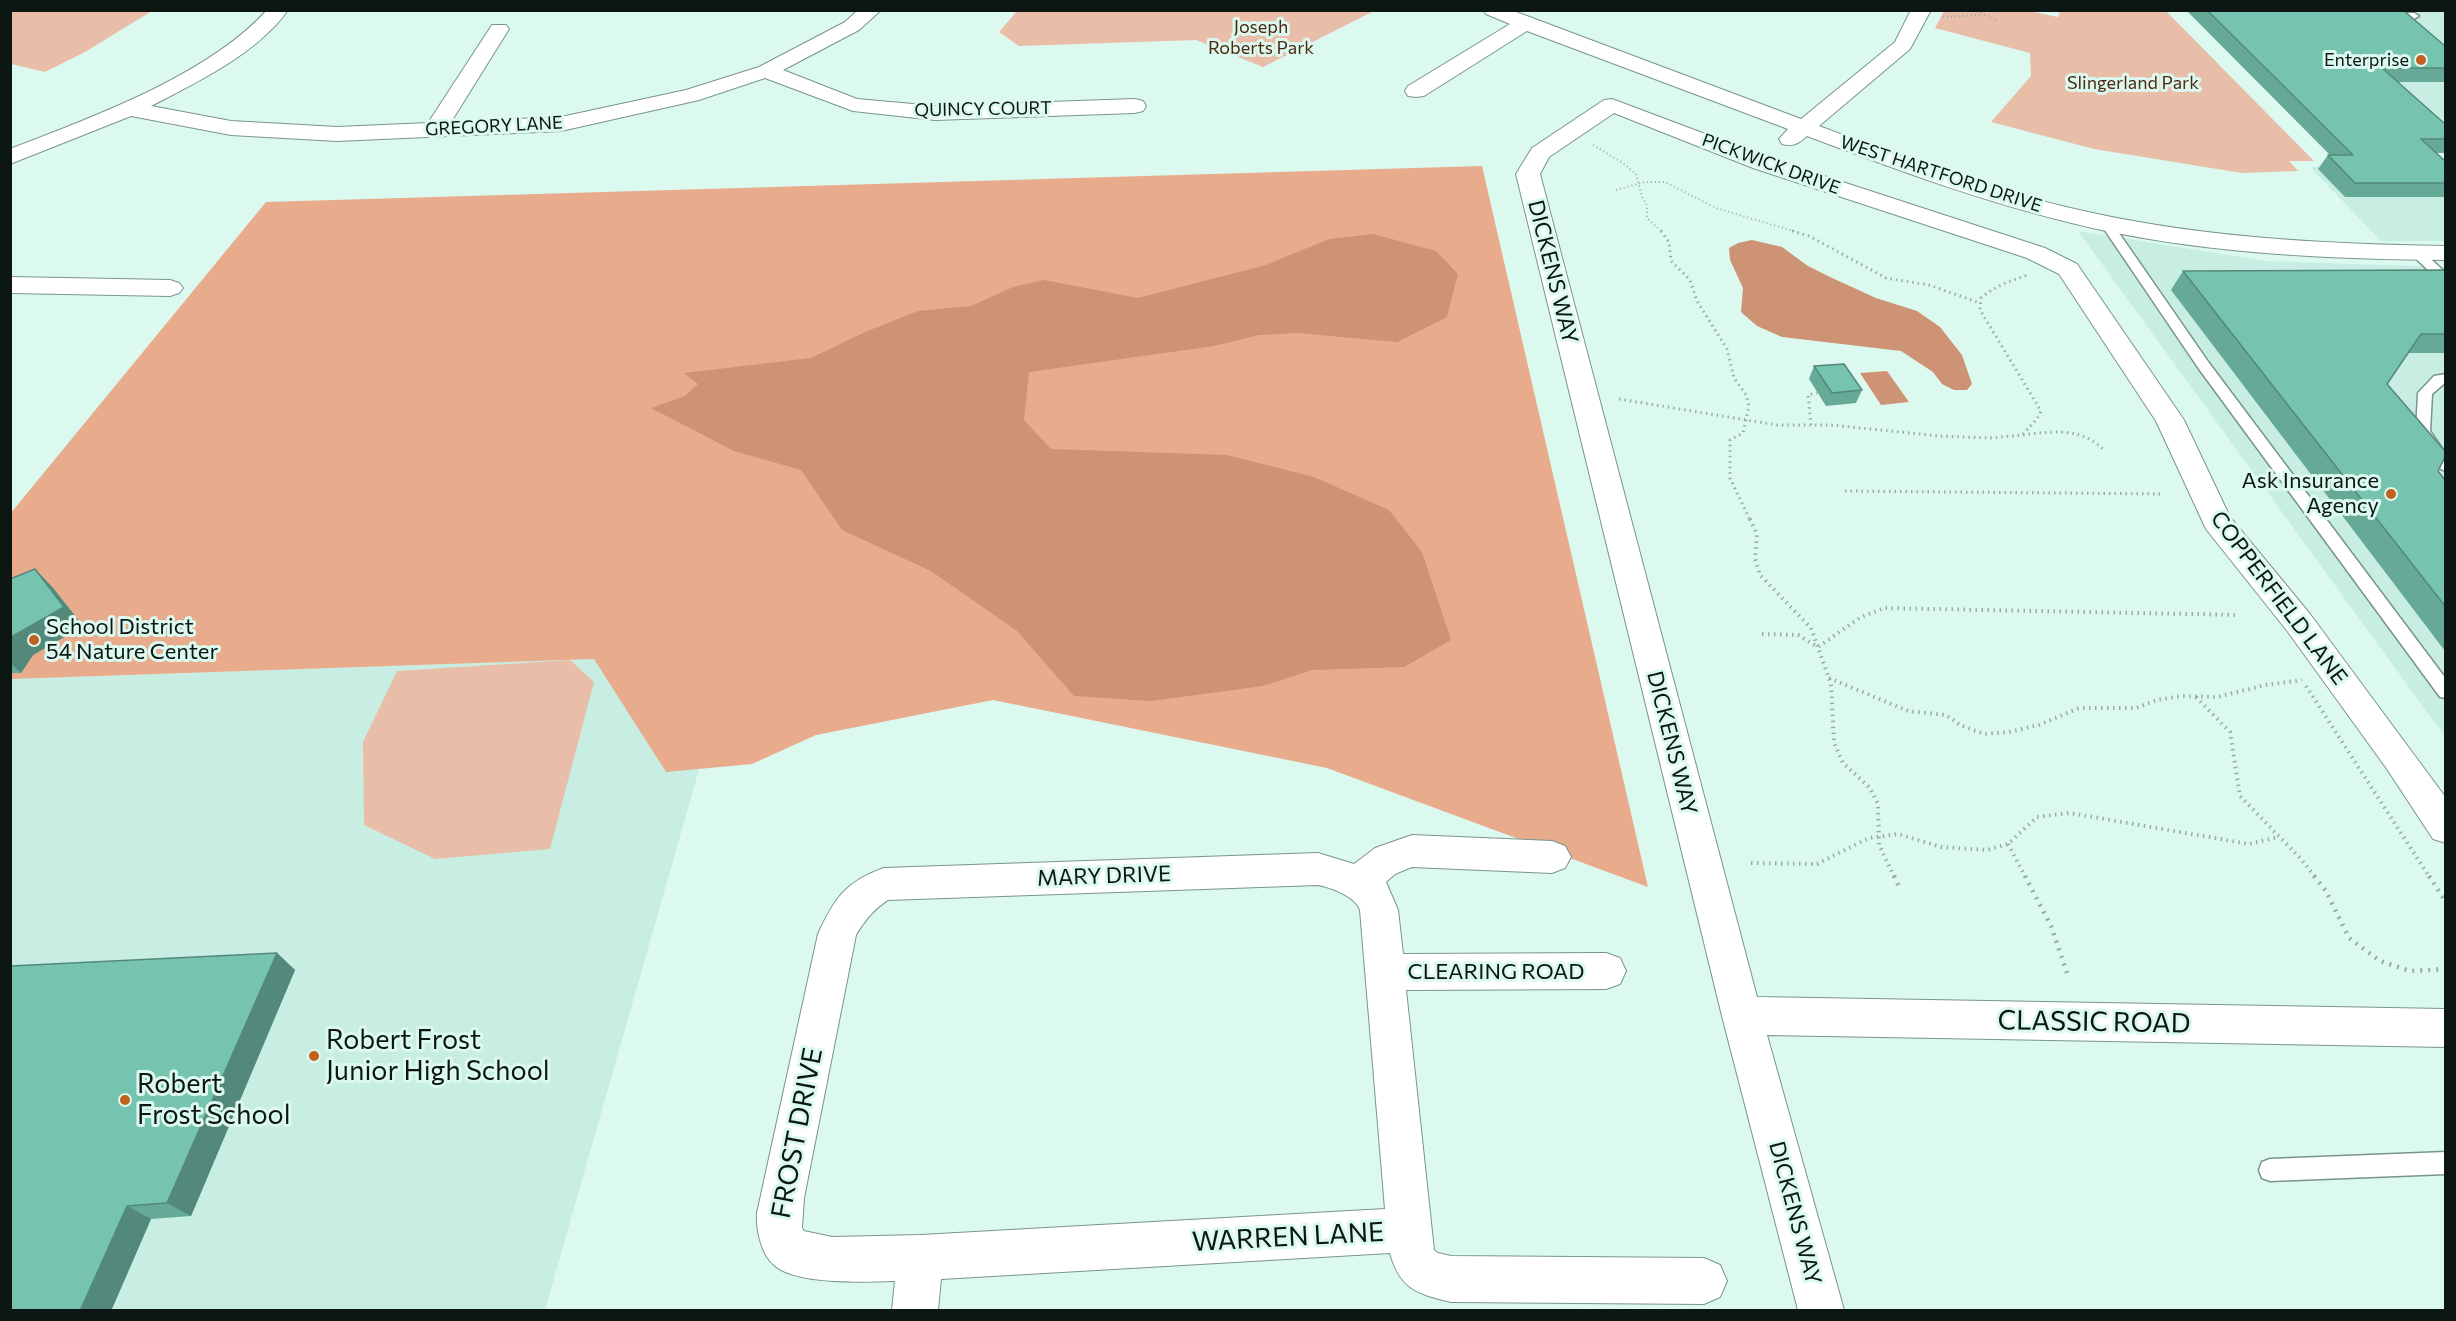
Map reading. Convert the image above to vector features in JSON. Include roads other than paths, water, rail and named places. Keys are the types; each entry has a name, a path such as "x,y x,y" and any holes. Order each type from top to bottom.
{"street":[{"path":"10,157 131,109 193,76 246,41 278,10"},
{"name":"GREGORY LANE","path":"131,109 231,128 337,134 561,124 690,95 766,71 852,27 871,10"},
{"name":"WEST HARTFORD DRIVE","path":"1493,10 1804,128 1972,188 2063,213 2106,223 2273,248 2338,253 2445,254"},
{"path":"1761,163 1903,45 1919,14"},
{"path":"1416,91 1525,24"},
{"path":"435,130 499,29"},
{"name":"QUINCY COURT","path":"766,71 853,105 935,113 1135,106"},
{"name":"PICKWICK DRIVE","path":"1528,174 1540,153 1612,105 1761,163 2036,254"},
{"name":"DICKENS WAY","path":"1528,174 1742,1016 1821,1311"},
{"name":"COPPERFIELD LANE","path":"2036,254 2068,269 2170,420 2217,522 2299,623 2399,759 2445,828"},
{"path":"10,285 170,288"},
{"path":"1359,885 1378,864 1390,857 1412,851 1552,857"},
{"name":"MARY DRIVE","path":"853,905 870,890 884,884 1318,869 1342,876 1359,885"},
{"name":"WARREN LANE","path":"921,1258 1409,1230 1380,910 1375,897 1359,885"},
{"name":"FROST DRIVE","path":"853,905 837,934 778,1225 780,1237 790,1250 806,1256 832,1260 921,1258"},
{"name":"CLEARING ROAD","path":"1385,972 1606,971"},
{"name":"CLASSIC ROAD","path":"1742,1016 2445,1028"},
{"path":"1409,1230 1416,1264 1427,1275 1451,1279 1704,1281"},
{"path":"915,1311 921,1258"}],"lane":[{"path":"2372,16 2414,16"},
{"path":"2106,223 2204,366 2445,692"},
{"path":"2417,254 2445,280"},
{"path":"2445,378 2439,379 2425,393 2423,431 2445,466"},
{"path":"2270,1170 2445,1163"}],"place":[{"name":"Enterprise","path":"2421,60"},
{"name":"Ask Insurance Agency","path":"2391,494"},
{"name":"School District 54 Nature Center","path":"34,640"},
{"name":"Robert Frost Junior High School","path":"314,1056"},
{"name":"Robert Frost School","path":"125,1100"}],"park label":[{"name":"Joseph Roberts Park","path":"1261,37"},
{"name":"Slingerland Park","path":"2133,83"}]}
